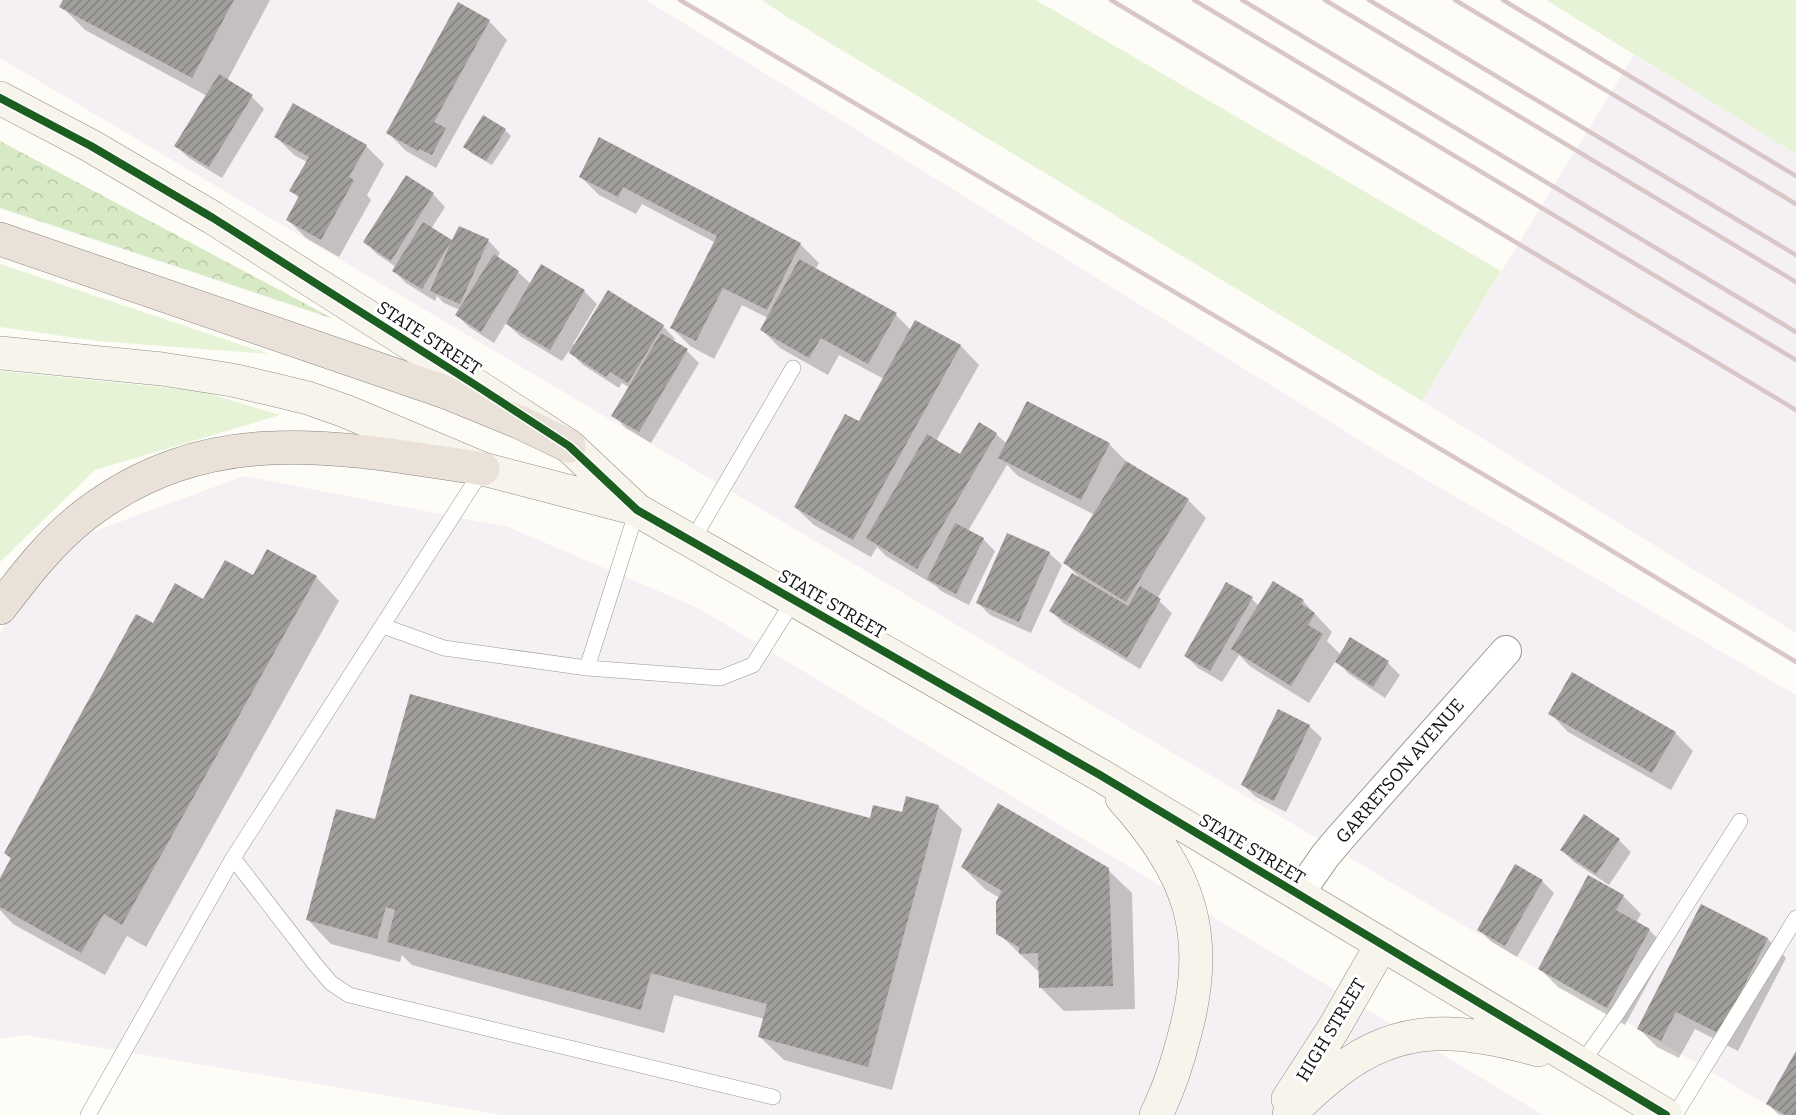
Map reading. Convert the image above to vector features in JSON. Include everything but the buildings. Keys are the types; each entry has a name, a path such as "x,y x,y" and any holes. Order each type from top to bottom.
{"highway":[{"path":"0,239 448,393 519,422 569,446"},
{"path":"0,608 37,560 64,532 86,514 136,482 161,470 189,461 244,449 303,447 405,457 483,469"}],"street":[{"name":"STATE STREET","path":"0,98 91,146 222,224 569,446 637,510 1100,775 1666,1115"},
{"name":"STATE STREET","path":"0,353 162,369 232,380 308,398 345,411 483,469 637,510"},
{"name":"GARRETSON AVENUE","path":"1298,895 1341,837 1506,651"},
{"path":"1100,775 1135,813 1159,844 1173,868 1189,906 1197,944 1197,968 1194,997 1179,1056 1174,1102 1176,1115"},
{"name":"HIGH STREET","path":"1277,1115 1308,1071 1382,944"},
{"path":"1289,1115 1337,1071 1357,1057 1396,1039 1418,1034 1464,1034 1536,1049 1581,1064"},
{"path":"1156,1115 1179,1056"}],"lane":[{"path":"692,541 793,368"},
{"path":"88,1115 234,858 483,469"},
{"path":"587,668 637,510"},
{"path":"383,626 444,648 587,668 720,678 753,665 794,600"},
{"path":"1581,1064 1618,1012 1740,821"},
{"path":"234,858 314,963 331,983 349,995 772,1097"},
{"path":"1675,1115 1796,918"}],"shaded area":[{"path":"0,0 646,0 1387,457 1796,695 1796,1115 1784,1115 0,58"},
{"path":"1634,55 1796,154 1796,633 1422,401"},
{"path":"244,476 508,527 698,608 1543,1115 502,1115 26,1035 0,1039 0,633 62,543"}],"green space":[{"path":"762,0 1036,0 1501,271 1422,401"},
{"path":"1546,0 1796,0 1796,154"},
{"path":"0,141 334,319 0,208"},
{"path":"0,264 269,354 97,341 0,327"},
{"path":"0,371 200,391 280,415 95,470 0,562"}],"railway":[{"path":"680,0 1564,522 1796,662"},
{"path":"1111,0 1796,410"},
{"path":"1194,0 1796,360"},
{"path":"1242,0 1796,332"},
{"path":"1325,0 1796,282"},
{"path":"1369,0 1796,255"},
{"path":"1455,0 1796,204"},
{"path":"1503,0 1796,176"}],"cycle path":[{"path":"0,98 91,146 213,218 477,386 569,446 637,510 1100,775 1666,1115"}]}
